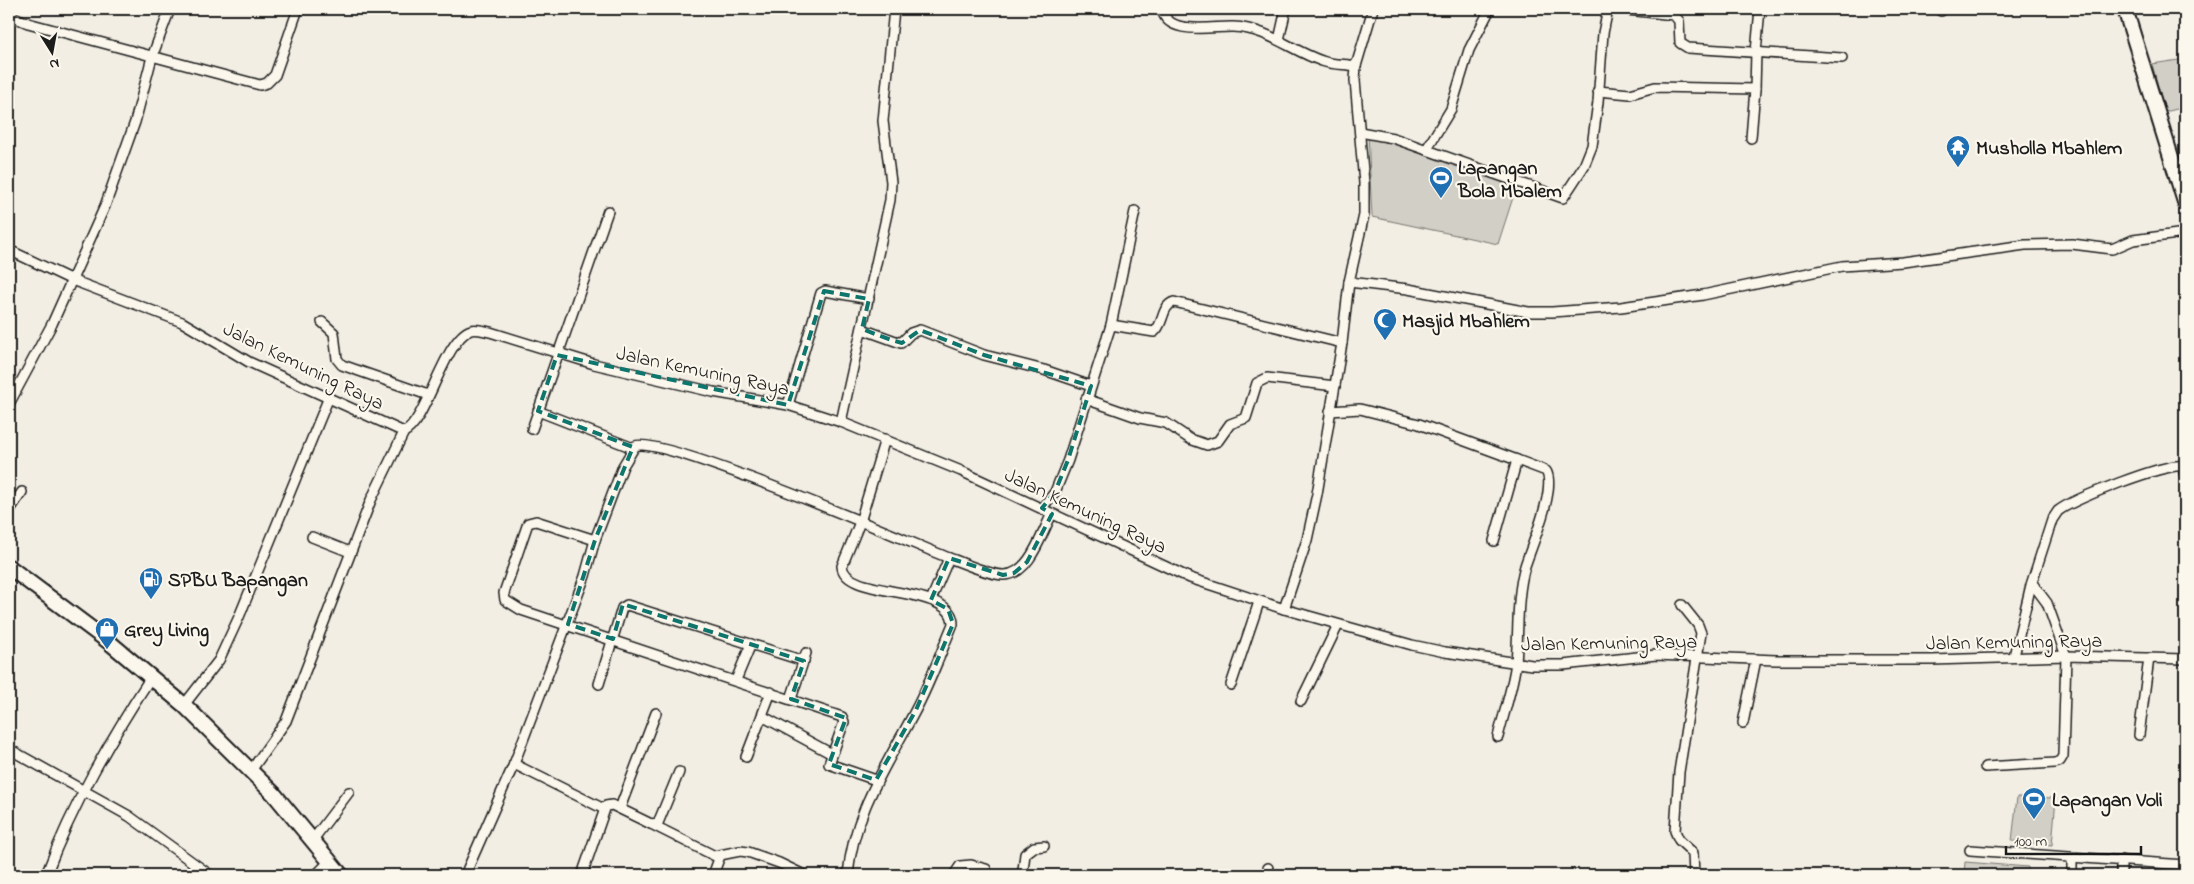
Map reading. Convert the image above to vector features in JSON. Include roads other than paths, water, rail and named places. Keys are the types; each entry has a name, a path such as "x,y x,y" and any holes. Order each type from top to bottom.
{"main road":[{"path":"2125,9 2180,179 2185,202"},
{"path":"9,567 110,642 184,705 274,794 341,875"}],"street":[{"path":"9,404 32,365 72,280 119,172 152,57 170,9"},
{"path":"9,16 28,23 253,84 267,83 275,75 298,9"},
{"path":"841,422 890,200 891,182 883,121 894,9"},
{"path":"1162,9 1165,17 1176,26 1234,27 1279,40 1323,62 1356,66"},
{"path":"1279,40 1286,9"},
{"path":"1284,609 1307,540 1319,485 1342,343 1349,282 1362,226 1364,191 1360,132 1354,92 1356,66 1373,9"},
{"path":"1426,150 1451,110 1469,50 1490,9"},
{"path":"1360,132 1393,138 1562,198 1579,175 1589,157 1598,91 1603,33 1608,9"},
{"path":"1618,9 1651,10 1670,13 1677,17 1679,38 1683,46 1842,58"},
{"path":"1751,138 1756,89 1756,52 1760,9"},
{"path":"1598,91 1630,94 1654,86 1756,89"},
{"path":"532,429 608,211"},
{"path":"1042,508 1055,492 1111,325 1135,211"},
{"path":"1349,282 1408,289 1528,312 1552,312 1621,307 1703,295 1842,266 1903,262 2025,245 2072,244 2112,249 2133,240 2185,233"},
{"name":"Jalan Kemuning Raya","path":"9,250 72,280 182,322 249,362 404,432 415,423 428,395 459,340 472,330 490,332 557,355 713,392 788,405 841,422 885,439 1042,508 1190,578 1259,602 1412,645 1532,665 1564,665 1656,655 1756,659 1903,660 2066,656 2185,660"},
{"path":"788,405 821,293 825,291 869,300"},
{"path":"1111,325 1154,332 1158,329 1167,307 1174,302 1342,343"},
{"path":"322,322 334,333 337,358 342,365 428,395"},
{"path":"862,329 901,343 911,333 920,330 984,355 1044,370 1091,386"},
{"path":"1086,399 1140,418 1166,423 1190,438 1207,445 1218,441 1230,424 1246,418 1257,383 1267,378 1335,386"},
{"path":"184,705 219,660 239,617 329,397"},
{"path":"1330,411 1360,409 1419,424 1546,470 1550,480 1546,500 1524,569 1516,611 1516,663 1498,737"},
{"path":"538,411 633,448"},
{"path":"250,772 286,721 374,492 404,432"},
{"path":"847,872 856,832 876,780 916,710 953,624 948,609 931,600 848,579 843,571 842,566 860,522 885,439"},
{"path":"465,875 514,764 568,624 595,540 623,466 633,448 642,444 745,475 949,558 997,574 1014,573 1027,562 1052,514"},
{"path":"1494,541 1517,460"},
{"path":"2014,656 2032,583 2052,520 2060,509 2132,479 2173,466 2183,466 2185,476"},
{"path":"9,511 22,492"},
{"path":"595,540 536,521 528,523 504,593 505,600 521,610 568,624 842,717 843,725 829,763 832,766 876,780"},
{"path":"312,537 350,552"},
{"path":"931,600 949,558"},
{"path":"1985,767 2060,761 2063,756 2066,656 2047,604 2032,583"},
{"path":"1231,685 1259,602"},
{"path":"599,684 622,608 627,605 751,644 805,657 791,699"},
{"path":"1682,605 1700,628 1701,639 1679,772 1674,831 1679,840 1693,853 1694,875"},
{"path":"1302,701 1338,624"},
{"path":"736,680 751,644"},
{"path":"2139,735 2149,658"},
{"path":"1743,723 1756,659"},
{"path":"46,875 62,833 82,791 127,713 151,677"},
{"path":"746,757 771,692"},
{"path":"620,808 656,714"},
{"path":"762,716 832,754"},
{"path":"9,750 129,816 210,875"},
{"path":"514,764 604,809"},
{"path":"651,824 661,821 679,772"},
{"path":"312,841 349,792"},
{"path":"582,875 604,809 610,804 685,842 720,856 740,851 748,852 779,863 804,875"},
{"path":"1026,875 1022,867 1025,854 1034,847 1044,846"},
{"path":"1970,850 2185,865"},
{"path":"713,875 720,856"},
{"path":"2072,858 2072,875"},
{"path":"2121,860 2121,875"},
{"path":"316,875 329,862"},
{"path":"954,875 960,866 965,864 986,869"}],"place":[{"name":"Musholla Mbahlem","path":"1958,168"},
{"name":"Lapangan Bola Mbalem","path":"1441,199"},
{"name":"Masjid Mbahlem","path":"1385,341"},
{"name":"SPBU Bapangan","path":"151,600"},
{"name":"Grey Living","path":"107,650"},
{"name":"Lapangan Voli","path":"2034,820"}]}
